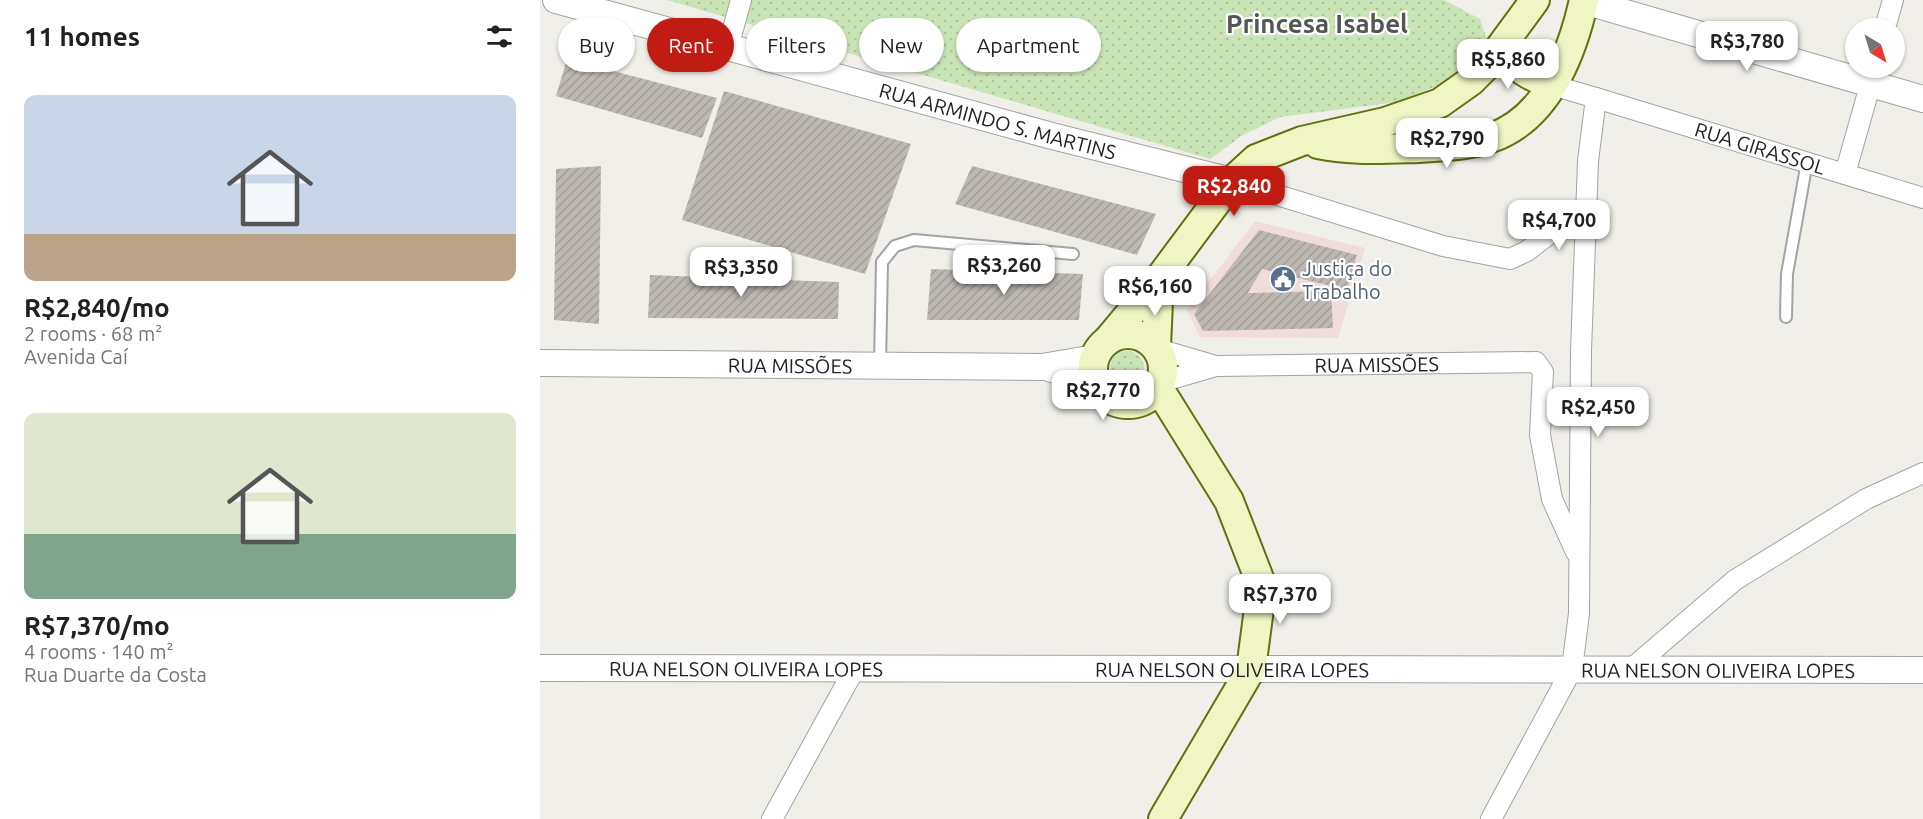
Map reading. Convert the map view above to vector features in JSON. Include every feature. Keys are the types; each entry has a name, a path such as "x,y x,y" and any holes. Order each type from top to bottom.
{"main road":[{"path":"1159,279 1157,348 1164,371 1153,390 1119,403 1108,398 1100,359 1159,279 1232,181 1256,159 1302,141 1385,122 1432,107 1471,81 1501,48 1534,0"},
{"path":"1547,0 1566,15 1573,34"},
{"path":"1302,141 1369,150 1471,143 1490,138 1525,120 1535,111 1552,85 1584,1"},
{"path":"1501,48 1512,65 1552,85"},
{"path":"1100,359 1121,334 1134,334 1147,338 1157,348"},
{"path":"1153,390 1182,429 1229,501 1262,586 1251,669 1163,819"}],"street":[{"name":"RUA ARMINDO S. MARTINS","path":"556,0 647,25"},
{"path":"734,25 741,0"},
{"path":"1888,18 1893,0"},
{"path":"1584,1 1845,69"},
{"name":"RUA ARMINDO S. MARTINS","path":"734,49 1052,136 1232,181"},
{"path":"1845,174 1872,78"},
{"path":"1877,78 1923,99"},
{"name":"RUA GIRASSOL","path":"1552,85 1923,198"},
{"path":"1491,819 1572,669 1579,613 1578,557 1586,206 1588,160 1596,98"},
{"path":"1232,181 1443,246 1510,259 1527,251 1586,206"},
{"name":"RUA MISSÕES","path":"1157,348 1216,366 1536,362 1543,372 1540,435 1552,499 1578,557"},
{"name":"RUA MISSÕES","path":"540,363 1042,367 1100,359"},
{"name":"RUA MISSÕES","path":"1153,390 1216,366"},
{"path":"1631,669 1735,580 1866,499 1923,473"},
{"name":"RUA NELSON OLIVEIRA LOPES","path":"540,668 1923,670"},
{"path":"772,819 855,668"}],"lane":[{"path":"1786,317 1787,274 1807,162"},
{"path":"880,366 882,262 895,246 914,240 1074,254"}],"shaded area":[{"name":"Justiça do Trabalho","path":"1255,221 1365,248 1338,338 1200,337 1187,310"}],"green space":[{"path":"667,0 1444,0 1480,19 1486,37 1482,57 1463,75 1398,102 1280,117 1243,135 1210,159 913,72 944,72 944,18 859,18 859,56 847,53 847,18 746,18 746,23"},
{"path":"1127,351 1139,356 1144,368 1139,380 1127,385 1115,380 1110,368 1115,356"}],"building":[{"path":"563,72 617,72 717,98 702,138 556,96"},
{"path":"724,91 911,144 865,274 682,220"},
{"path":"601,166 599,324 554,320 556,169"},
{"path":"972,166 1156,214 1137,255 955,204"},
{"name":"Justiça do Trabalho","path":"1259,230 1357,255 1347,290 1262,269 1248,293 1331,291 1333,328 1203,331 1194,314"},
{"path":"931,269 1083,274 1079,320 927,320"},
{"path":"650,275 839,282 838,319 648,318"}],"place":[{"name":"Justiça do Trabalho","path":"1283,279"}],"district":[{"name":"Princesa Isabel","path":"1317,23"}]}
